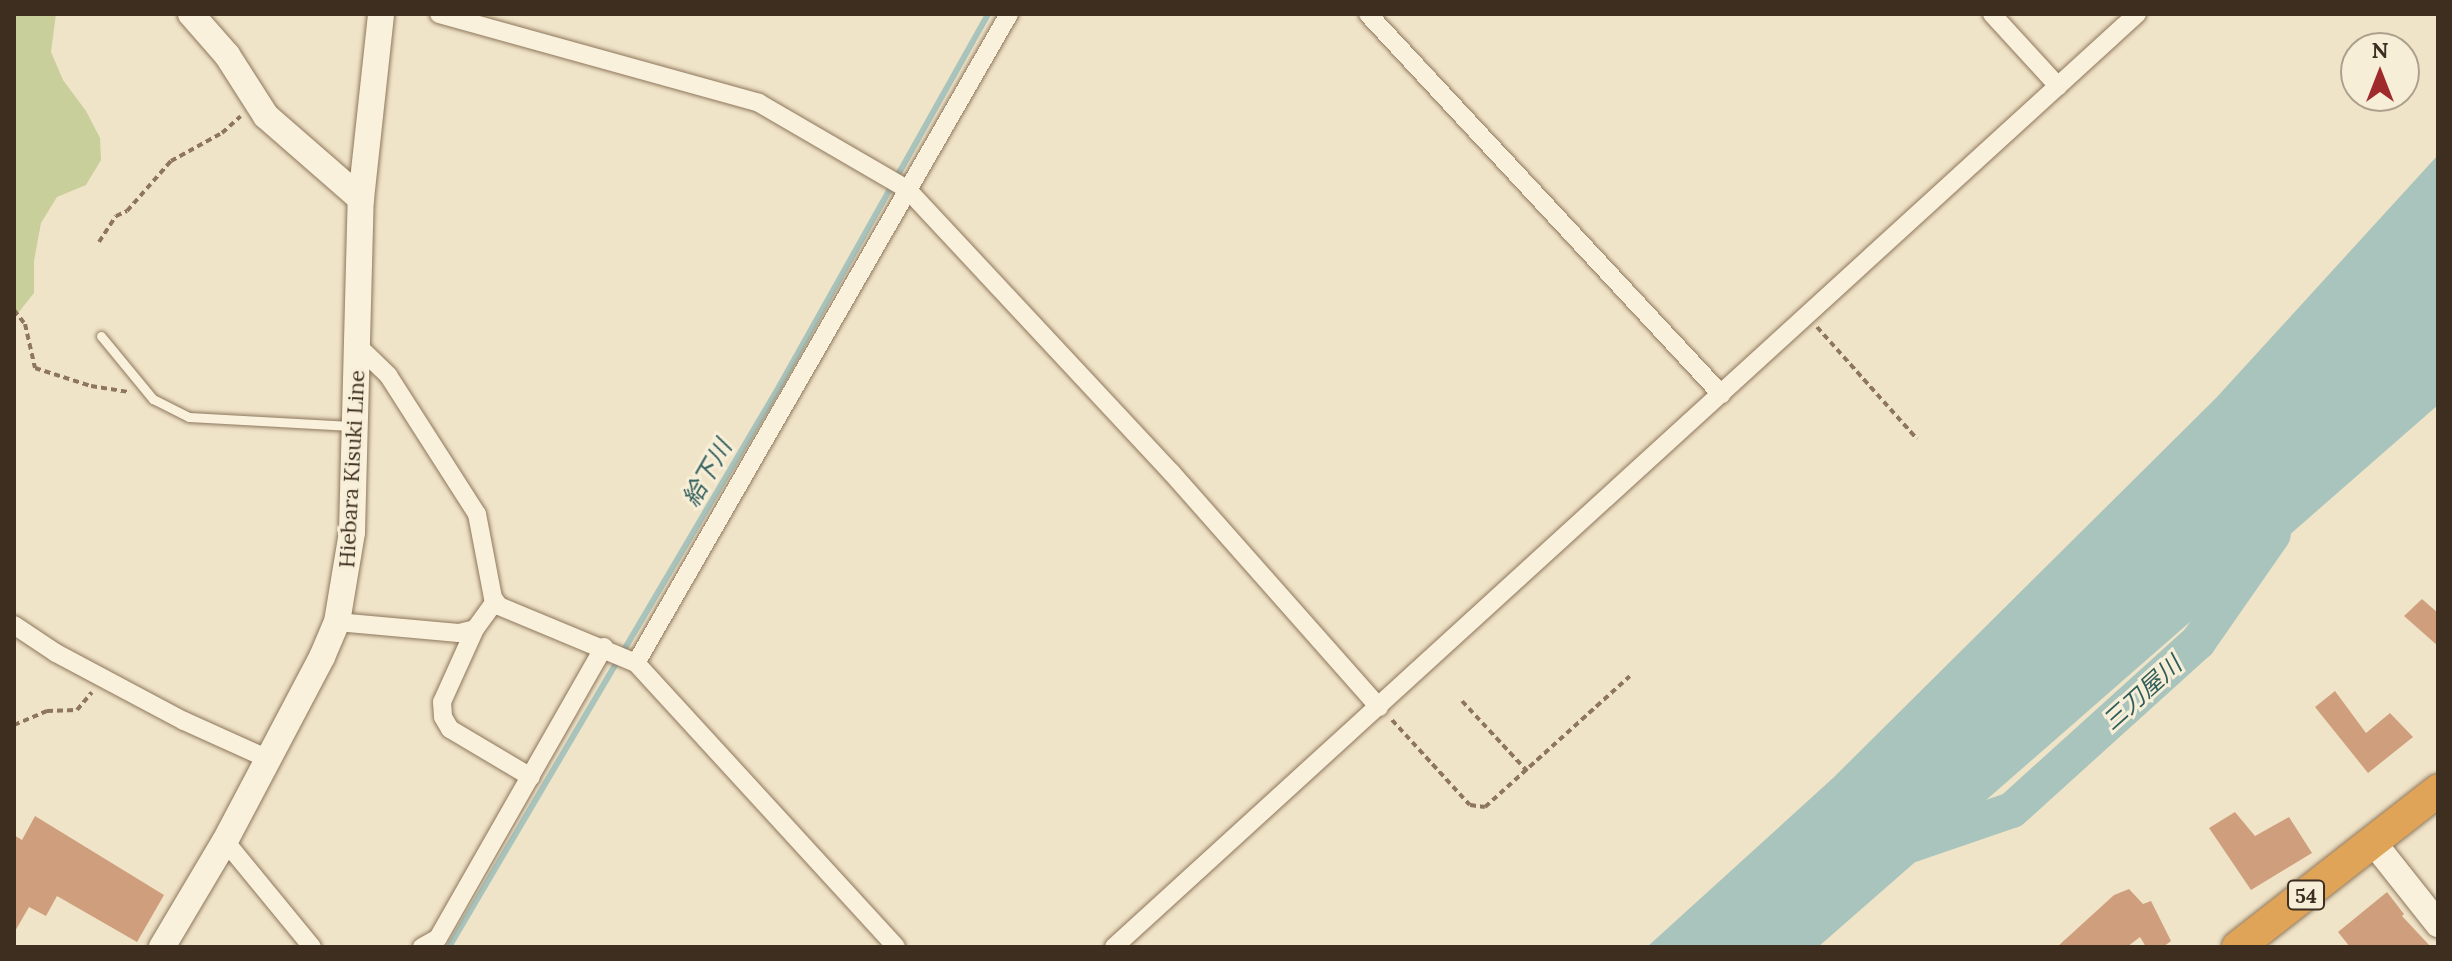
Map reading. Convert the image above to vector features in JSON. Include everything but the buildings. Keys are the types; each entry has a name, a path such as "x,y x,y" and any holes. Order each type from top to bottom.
{"highway":[{"name":"54","path":"2238,947 2438,791"},
{"name":"54","path":"2373,842 2438,803"}],"main road":[{"path":"191,14 227,55 282,133 361,199"},
{"name":"Hiebara Kisuki Line","path":"162,947 225,841 337,622 352,532 361,199 381,14"},
{"path":"2373,842 2438,924"}],"street":[{"path":"439,14 759,103 897,183 1171,472 1379,707"},
{"path":"632,661 897,183 1009,14"},
{"path":"1368,14 1721,394"},
{"path":"1992,14 2058,86"},
{"path":"1114,947 2137,14"},
{"path":"358,346 388,375 477,514 495,601 475,629 442,702 443,717 450,729 531,777"},
{"path":"495,601 632,661 896,947"},
{"path":"337,622 459,633 475,629"},
{"path":"14,625 56,653 184,721 268,759"},
{"path":"422,947 438,938 607,648"},
{"path":"225,841 312,947"}],"lane":[{"path":"101,336 147,393 176,412 197,419 355,426"}],"path":[{"path":"99,242 116,216 127,211 171,161 222,133 233,121 261,106"},
{"path":"14,310 25,324 33,365 40,371 91,386 147,393"},
{"path":"1807,316 1917,439"},
{"path":"1379,707 1474,806 1491,805 1630,676"},
{"path":"14,725 47,711 77,710 106,678"},
{"path":"1462,701 1527,771"}],"green space":[{"path":"14,14 56,14 51,52 63,80 86,111 100,138 101,160 86,185 57,197 41,223 34,261 34,293 19,312 14,313"}],"water":[{"path":"2438,155 2438,405 1818,947 1647,947 1833,778 2216,398"}],"waterway":[{"name":"給下川","path":"449,947 780,385 988,14"},
{"name":"三刀屋川","path":"1904,847 2012,810 2198,642 2273,534"}]}
